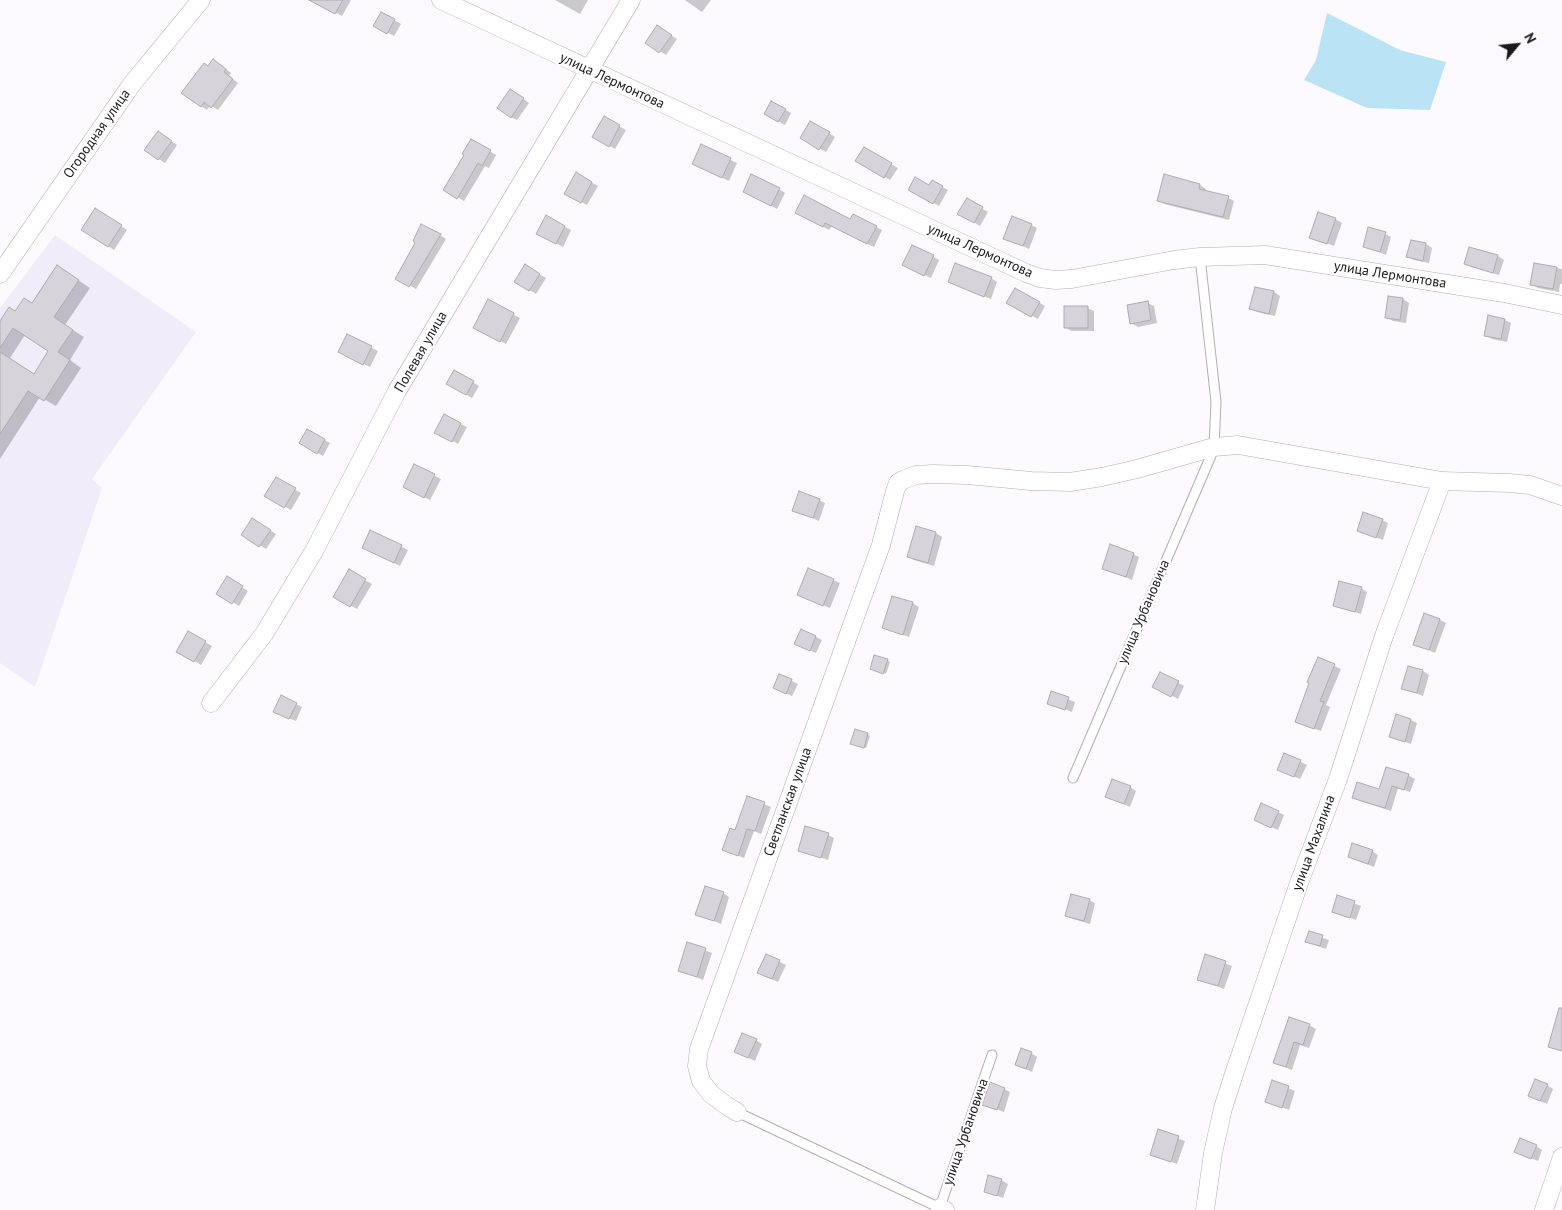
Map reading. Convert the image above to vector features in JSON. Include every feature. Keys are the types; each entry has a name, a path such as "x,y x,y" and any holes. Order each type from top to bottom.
{"street":[{"name":"Огородная улица","path":"0,274 132,84 200,0"},
{"name":"улица Лермонтова","path":"441,0 588,70 1040,278 1072,279 1174,260 1266,255 1504,293 1562,305"},
{"name":"Полевая улица","path":"211,703 264,634 314,550 397,391 631,0"},
{"path":"1214,446 1238,445 1442,481 1523,484 1562,496"},
{"name":"Светланская улица","path":"737,1112 711,1094 701,1081 697,1066 699,1048 881,545 898,483 916,475 933,474 1070,482 1102,477 1214,446"},
{"name":"улица Махалина","path":"1204,1210 1217,1135 1234,1074 1299,883 1338,779 1384,636 1442,481"},
{"path":"1544,1210 1562,1157"}],"lane":[{"name":"улица Урбановича","path":"1073,778 1214,446 1216,402 1200,258"},
{"name":"улица Урбановича","path":"941,1209 992,1055"},
{"path":"737,1112 941,1209"}],"shaded area":[{"path":"55,235 196,332 92,479 102,488 35,687 0,663 0,308"}],"water":[{"path":"1327,13 1400,50 1446,62 1430,110 1367,108 1304,80 1316,60"}],"building":[{"path":"309,0 343,0 335,14"},
{"path":"381,12 395,19 387,34 373,26"},
{"path":"657,25 672,35 659,53 645,43"},
{"path":"213,59 226,69 224,72 233,79 211,108 204,102 201,107 181,93 204,63 208,66"},
{"path":"510,89 524,98 511,118 497,108"},
{"path":"771,101 786,109 778,122 764,114"},
{"path":"604,116 620,125 609,147 592,137"},
{"path":"810,121 830,132 819,150 800,138"},
{"path":"158,131 172,141 158,160 144,150"},
{"path":"471,139 491,150 482,166 478,163 457,199 443,190 464,155 462,154"},
{"path":"701,144 731,158 722,178 692,164"},
{"path":"864,147 892,163 884,178 855,161"},
{"path":"576,172 592,182 581,203 564,194"},
{"path":"751,174 780,188 771,206 743,192"},
{"path":"1164,174 1200,184 1199,189 1229,196 1223,217 1157,201"},
{"path":"915,177 929,185 932,180 943,186 933,204 908,190"},
{"path":"804,195 850,219 853,214 877,226 867,244 825,223 823,227 795,213"},
{"path":"967,198 983,207 974,223 957,214"},
{"path":"95,208 122,225 108,247 81,230"},
{"path":"1318,212 1336,218 1327,244 1309,238"},
{"path":"546,215 565,226 556,244 536,234"},
{"path":"1012,216 1032,224 1023,246 1003,239"},
{"path":"421,224 441,234 409,287 395,279 415,243 413,241"},
{"path":"1368,227 1386,232 1380,252 1363,247"},
{"path":"1411,240 1426,243 1423,261 1406,257"},
{"path":"912,245 934,255 924,276 902,265"},
{"path":"1469,247 1498,255 1493,273 1464,264"},
{"path":"955,263 992,277 984,297 948,282"},
{"path":"1534,263 1557,267 1553,289 1530,285"},
{"path":"525,264 540,274 529,291 514,282"},
{"path":"57,265 79,280 54,317 73,330 58,352 70,360 44,401 28,391 0,434 0,352 34,374 48,351 13,328 0,348 0,321 9,307 15,311 24,298 32,303"},
{"path":"1255,287 1274,291 1269,314 1249,309"},
{"path":"1015,288 1040,302 1031,317 1006,303"},
{"path":"1388,296 1403,298 1400,320 1385,318"},
{"path":"488,299 514,313 500,342 473,328"},
{"path":"1148,301 1151,320 1130,324 1127,305"},
{"path":"1064,306 1088,306 1088,328 1064,328"},
{"path":"1488,315 1505,319 1501,339 1484,336"},
{"path":"347,334 372,346 363,365 338,352"},
{"path":"454,370 474,381 466,395 446,384"},
{"path":"444,414 461,423 452,442 434,433"},
{"path":"307,429 325,439 317,454 299,443"},
{"path":"414,464 435,474 424,498 403,487"},
{"path":"276,477 296,488 284,508 264,496"},
{"path":"799,491 820,499 813,518 792,511"},
{"path":"1363,512 1383,519 1376,538 1357,531"},
{"path":"252,518 271,530 259,547 241,535"},
{"path":"916,526 936,532 928,563 907,557"},
{"path":"370,530 402,545 394,563 362,548"},
{"path":"1110,544 1134,553 1126,577 1102,569"},
{"path":"808,568 834,579 823,606 797,595"},
{"path":"349,569 366,579 350,607 333,597"},
{"path":"227,576 243,586 232,604 216,594"},
{"path":"1339,581 1362,587 1355,612 1333,606"},
{"path":"892,596 913,602 903,635 882,628"},
{"path":"1424,613 1440,619 1429,650 1413,645"},
{"path":"801,629 816,636 810,651 794,644"},
{"path":"188,631 206,641 194,662 176,652"},
{"path":"874,655 888,659 883,674 870,669"},
{"path":"1318,657 1335,664 1320,701 1324,702 1314,729 1295,722 1309,683 1307,682"},
{"path":"1408,666 1423,670 1417,693 1401,689"},
{"path":"1160,672 1179,681 1171,697 1152,687"},
{"path":"779,674 792,679 786,694 773,688"},
{"path":"1051,691 1069,697 1065,710 1047,704"},
{"path":"281,695 297,703 289,719 273,712"},
{"path":"1396,714 1411,719 1405,742 1389,737"},
{"path":"855,729 868,733 864,748 850,744"},
{"path":"1284,753 1301,760 1294,777 1277,770"},
{"path":"1386,767 1409,774 1404,790 1392,786 1385,808 1352,798 1357,782 1379,789"},
{"path":"1112,779 1131,786 1124,804 1105,797"},
{"path":"747,796 765,802 755,831 747,829 738,856 722,850 730,828 735,830"},
{"path":"1261,803 1279,811 1271,828 1254,820"},
{"path":"805,826 829,833 821,858 798,851"},
{"path":"1352,843 1373,850 1368,864 1348,857"},
{"path":"705,886 724,892 714,921 695,915"},
{"path":"1071,894 1090,899 1084,921 1065,916"},
{"path":"1337,895 1355,901 1350,918 1332,912"},
{"path":"1309,931 1323,935 1320,946 1305,942"},
{"path":"687,942 706,948 697,977 678,971"},
{"path":"766,954 780,960 772,979 757,973"},
{"path":"1205,954 1226,961 1218,986 1197,980"},
{"path":"1559,1008 1562,1008 1562,1051 1548,1047"},
{"path":"1289,1017 1310,1024 1303,1045 1294,1042 1286,1067 1273,1063"},
{"path":"742,1033 757,1039 748,1058 734,1052"},
{"path":"1021,1048 1032,1052 1026,1069 1015,1065"},
{"path":"1535,1079 1548,1084 1540,1101 1528,1096"},
{"path":"1272,1080 1289,1086 1282,1108 1265,1102"},
{"path":"990,1082 1005,1088 997,1110 982,1105"},
{"path":"1158,1129 1179,1136 1171,1162 1150,1155"},
{"path":"1520,1138 1537,1145 1531,1159 1514,1152"},
{"path":"988,1175 1002,1179 997,1196 984,1192"}]}
